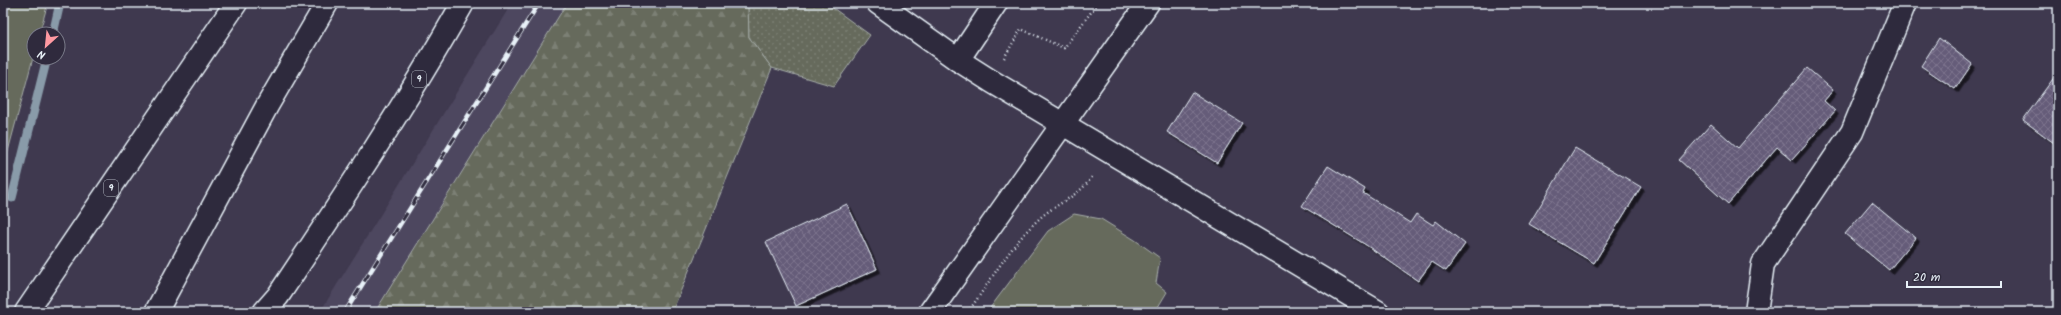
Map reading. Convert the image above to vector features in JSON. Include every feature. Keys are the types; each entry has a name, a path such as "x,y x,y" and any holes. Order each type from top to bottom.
{"street":[{"name":"9","path":"26,312 236,3"},
{"path":"156,312 266,106 327,3"},
{"name":"9","path":"264,312 278,296 373,154 425,71 463,3"},
{"path":"878,3 958,60 991,81 1378,312"},
{"path":"958,60 996,3"},
{"path":"930,312 1148,3"},
{"path":"1756,312 1763,264 1852,132 1905,3"}],"path":[{"path":"991,81 1021,29 1064,48 1098,3"},
{"path":"968,312 1023,235 1040,218 1071,198 1091,179 1106,150"}],"shaded area":[{"path":"512,3 567,3 375,312 320,312"}],"green space":[{"path":"3,3 48,3 41,26 26,26 26,66 31,66 3,170"},
{"path":"567,3 748,3 749,37 772,68 672,312 375,312"},
{"path":"748,3 826,3 870,35 834,86 772,68 749,37"},
{"path":"1074,214 1101,219 1135,240 1160,258 1156,283 1167,292 1155,312 987,312 1048,231"}],"building":[{"path":"1939,38 1972,64 1955,89 1921,66"},
{"path":"1807,68 1833,90 1824,101 1835,111 1792,160 1777,147 1728,204 1679,160 1711,124 1738,148"},
{"path":"2058,72 2058,146 2023,120"},
{"path":"1192,92 1242,123 1217,163 1167,132"},
{"path":"1575,148 1641,187 1594,263 1529,224"},
{"path":"1328,166 1365,189 1363,193 1410,223 1416,214 1433,225 1436,221 1465,244 1446,271 1432,262 1418,281 1366,245 1302,206"},
{"path":"1872,202 1916,238 1889,270 1845,234"},
{"path":"847,204 877,269 796,306 766,242"}],"waterway":[{"path":"55,26 60,3"},
{"path":"12,198 45,66"}],"railway":[{"path":"345,312 539,3"}]}
